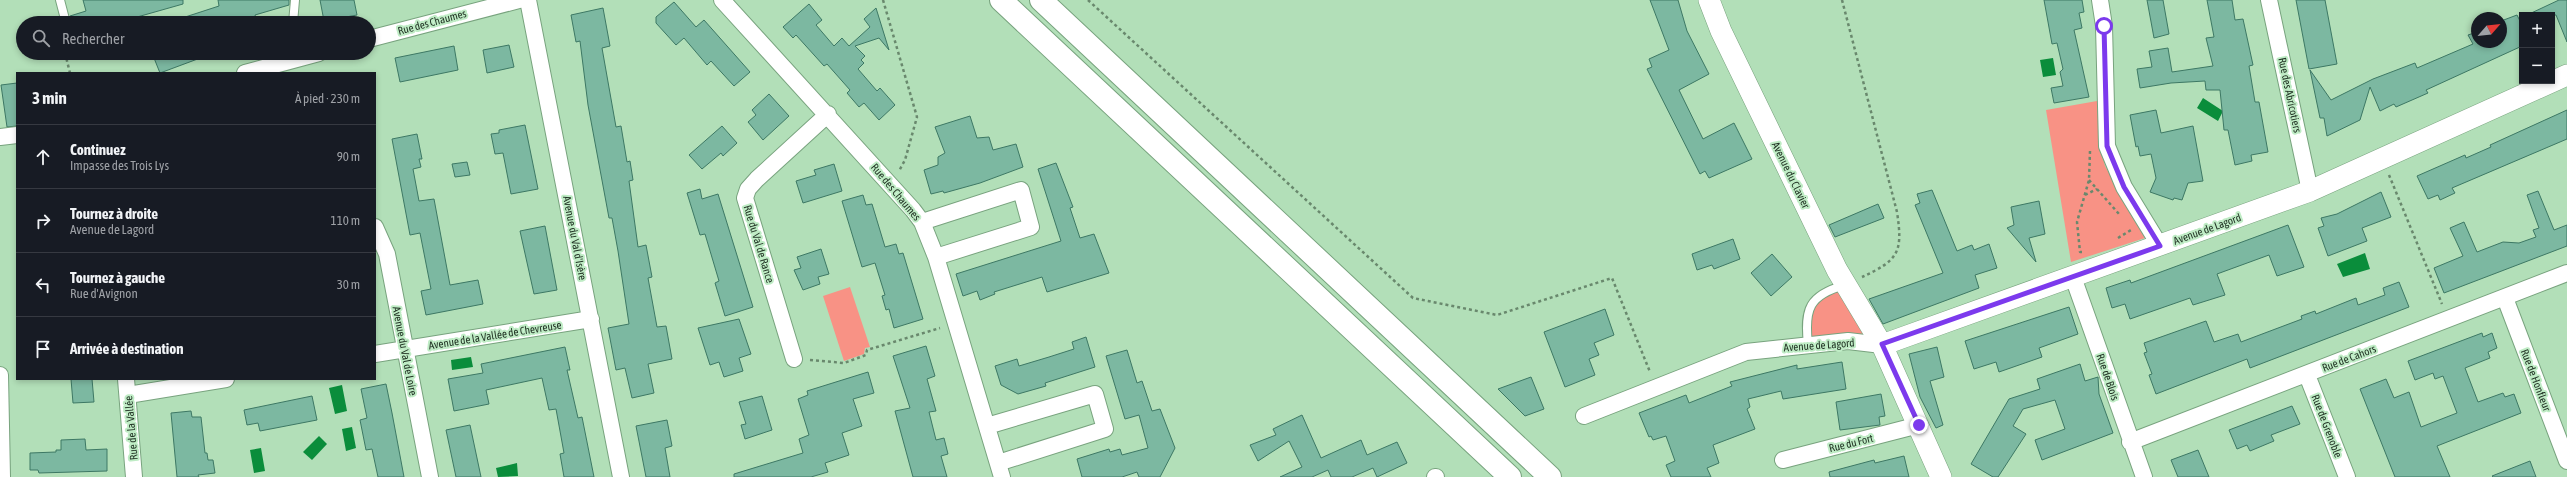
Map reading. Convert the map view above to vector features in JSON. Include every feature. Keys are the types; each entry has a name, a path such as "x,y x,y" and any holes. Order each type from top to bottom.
{"highway":[{"path":"1001,0 1510,477"},
{"path":"1041,0 1550,477"}],"street":[{"name":"Rue des Chaumes","path":"376,37 519,0"},
{"name":"Avenue du Val d'Isère","path":"528,0 621,477"},
{"name":"Rue des Chaumes","path":"722,0 892,185 922,222 936,257 1000,470"},
{"name":"Avenue du Clavier","path":"1709,0 1721,31 1845,285 1882,344 1942,477"},
{"path":"2100,0 2104,26 2107,146 2124,187 2160,246"},
{"name":"Rue des Abricotiers","path":"2269,0 2310,191"},
{"path":"248,72 282,60"},
{"name":"Avenue de Lagord","path":"1584,416 1746,352 1808,344 1848,341 1882,344 2160,246 2310,191 2567,75"},
{"name":"Rue du Val de Rance","path":"794,359 745,198 748,189 756,179 828,114"},
{"path":"0,137 16,135"},
{"path":"922,222 1021,190 1031,227 936,257"},
{"name":"Avenue du Val de Loire","path":"376,229 387,254 430,477"},
{"name":"Rue de Cahors","path":"2130,442 2307,375 2567,273"},
{"name":"Rue de Blois","path":"2073,277 2130,442 2144,477"},
{"name":"Rue de Honfleur","path":"2504,298 2567,461"},
{"name":"Avenue de la Vallée de Chevreuse","path":"376,354 591,320"},
{"name":"Rue de Grenoble","path":"2307,375 2347,477"},
{"path":"0,376 2,477"},
{"name":"Rue de la Vallée","path":"126,380 134,477"},
{"path":"128,395 220,380"},
{"path":"987,426 1095,394 1105,429 1000,470"},
{"name":"Rue du Fort","path":"1783,460 1919,425"}],"lane":[{"path":"60,0 64,16"},
{"path":"294,16 296,0"},
{"path":"1808,344 1806,325 1808,312 1813,302 1820,294 1845,285"}],"path":[{"path":"883,0 917,117 906,160 892,185"},
{"path":"1088,0 1413,298 1497,315 1612,278 1656,387"},
{"path":"1842,0 1897,212 1901,238 1893,259 1879,269 1845,285"},
{"path":"67,60 70,72"},
{"path":"2086,250 2080,252 2077,222 2089,180 2090,148"},
{"path":"2382,158 2449,319"},
{"path":"2089,180 2122,217"},
{"path":"2085,195 2097,189"},
{"path":"2112,242 2132,229 2127,223"},
{"path":"794,359 844,363 866,355 867,350 956,323"}],"shaded area":[{"path":"2053,58 2056,75 2043,77 2040,60"},
{"path":"2203,98 2223,111 2218,121 2197,108"},
{"path":"2097,101 2100,146 2105,166 2145,238 2071,262 2046,110"},
{"path":"2365,253 2370,269 2343,277 2337,264"},
{"path":"1845,285 1882,345 1808,344 1813,302"},
{"path":"850,287 870,347 865,348 864,354 844,361 823,296"},
{"path":"471,357 473,367 452,370 451,360"},
{"path":"342,385 347,411 335,414 329,388"},
{"path":"352,427 356,448 346,451 342,429"},
{"path":"319,436 327,444 312,460 303,452"},
{"path":"261,448 265,471 254,473 250,450"},
{"path":"517,463 518,476 498,477 496,468"}],"building":[{"path":"83,0 183,0 183,4 141,16 70,16 86,11"},
{"path":"218,0 289,0 289,5 255,16 188,16 219,6"},
{"path":"320,0 354,0 357,15 323,16"},
{"path":"1650,0 1678,0 1687,31 1709,74 1679,90 1703,139 1734,123 1752,159 1709,178 1705,171 1700,174 1647,69 1652,67 1649,59 1669,50"},
{"path":"2044,0 2082,0 2084,12 2079,13 2082,28 2074,30 2089,97 2054,103 2051,88 2063,86 2060,72 2063,69 2057,43 2052,44"},
{"path":"2147,0 2163,0 2169,34 2154,38"},
{"path":"2207,0 2232,0 2235,20 2243,19 2253,65 2249,66 2255,102 2259,102 2268,152 2251,155 2252,161 2235,165 2228,130 2224,130 2220,90 2206,90 2205,81 2171,83 2140,88 2137,69 2152,67 2149,51 2168,48 2172,72 2213,66 2206,38 2214,37"},
{"path":"2296,0 2325,0 2337,64 2309,69"},
{"path":"2559,0 2567,0 2567,42 2555,12 2533,12"},
{"path":"674,2 696,27 704,20 750,72 734,86 711,61 707,65 684,38 676,45 656,23 656,17"},
{"path":"809,4 822,20 816,25 834,46 842,38 849,46 870,27 864,19 876,8 889,50 879,38 855,46 865,56 861,60 864,63 858,69 877,91 880,88 895,105 879,120 864,103 859,107 847,93 850,90 827,64 824,66 796,35 793,38 783,27"},
{"path":"603,8 610,46 602,48 616,127 621,126 627,162 630,161 633,180 629,181 638,247 646,245 652,277 648,278 657,327 666,326 672,359 648,364 654,393 632,398 625,368 616,370 608,328 629,324 612,218 609,218 588,105 580,41 576,42 571,15"},
{"path":"2517,15 2519,19 2519,47 2426,90 2428,93 2396,107 2394,104 2380,111 2370,87 2360,120 2327,136 2324,118 2320,118 2310,70 2331,100 2373,79 2415,63 2417,68 2471,45 2471,48 2507,48 2507,19"},
{"path":"509,45 514,67 487,73 483,50"},
{"path":"454,46 458,70 400,82 395,58"},
{"path":"155,60 195,60 163,72 160,72"},
{"path":"16,83 16,126 7,127 1,85"},
{"path":"769,94 789,116 763,140 748,122 756,115 752,110"},
{"path":"2156,110 2161,133 2193,126 2203,181 2188,183 2182,200 2174,198 2173,200 2150,192 2156,178 2151,154 2140,156 2138,146 2136,147 2130,115"},
{"path":"2567,110 2567,139 2452,188 2455,193 2440,200 2438,195 2428,199 2417,176 2465,155 2466,158 2491,147 2490,145"},
{"path":"970,116 977,138 989,137 993,150 1016,144 1023,167 980,183 944,193 943,191 931,194 924,170 938,165 938,157 945,153 935,127"},
{"path":"525,125 538,189 511,194 503,153 495,154 491,134 499,133 499,130"},
{"path":"722,126 737,143 723,156 721,153 702,169 689,155"},
{"path":"417,134 422,159 419,159 421,167 413,169 419,201 434,199 450,285 478,280 483,304 426,315 421,291 431,289 420,233 410,235 392,139"},
{"path":"467,162 470,175 455,177 452,164"},
{"path":"1056,163 1073,207 1070,208 1080,238 1094,234 1109,273 1047,292 1042,277 994,292 995,294 980,300 977,291 963,296 956,274 1061,241 1038,169"},
{"path":"834,164 842,191 803,203 796,181 816,175 814,170"},
{"path":"700,189 702,199 718,194 753,307 725,316 715,283 719,281 705,234 700,235 687,193"},
{"path":"1932,190 1957,251 1972,245 1974,250 1989,244 1997,268 1975,275 1979,288 1883,324 1869,299 1943,273 1915,205 1920,203 1917,194"},
{"path":"2538,191 2554,230 2567,225 2567,246 2444,293 2434,268 2463,256 2450,228 2464,222 2477,252 2503,242 2519,243 2536,237 2533,230 2539,228 2527,195"},
{"path":"2381,192 2391,217 2362,228 2367,241 2328,256 2318,228 2324,226 2321,218 2337,214"},
{"path":"863,195 866,205 872,204 885,247 896,244 899,254 903,253 923,319 894,328 889,309 886,310 882,296 885,295 875,263 862,267 842,201"},
{"path":"2039,201 2045,234 2029,238 2036,262 2007,228 2014,225 2011,207"},
{"path":"1878,204 1884,218 1835,237 1829,225"},
{"path":"2288,225 2304,267 2277,276 2269,255 2217,274 2225,295 2193,305 2190,298 2130,319 2125,304 2112,308 2106,288 2130,280 2131,283"},
{"path":"545,226 557,290 534,294 520,231"},
{"path":"1733,239 1740,259 1714,269 1712,265 1697,270 1692,254"},
{"path":"821,249 829,274 818,277 820,284 803,290 794,270 801,268 797,257"},
{"path":"1772,254 1792,277 1771,296 1751,273"},
{"path":"2399,282 2409,307 2250,368 2247,359 2156,394 2149,375 2152,374 2144,353 2147,352 2144,343 2206,321 2214,342 2238,334 2241,342 2302,319 2301,316 2315,311 2316,314 2356,298 2358,305 2385,295 2383,288"},
{"path":"2069,307 2078,334 2039,348 2042,357 1999,372 1996,362 1974,369 1965,341"},
{"path":"1605,309 1614,335 1594,343 1599,355 1589,359 1595,375 1565,387 1544,332"},
{"path":"739,319 751,354 739,358 743,371 724,377 719,362 710,365 698,328"},
{"path":"2482,333 2483,337 2492,333 2497,348 2488,352 2490,358 2465,368 2478,402 2503,393 2505,397 2514,394 2521,413 2437,446 2450,477 2395,477 2360,389 2386,379 2394,398 2409,392 2421,427 2457,413 2443,376 2435,379 2433,373 2415,380 2408,361"},
{"path":"1086,337 1095,367 1045,383 1046,386 1018,394 1001,385 995,366 1017,359 1019,366 1049,357 1074,349 1072,342"},
{"path":"926,346 935,376 927,379 936,411 929,412 936,440 944,438 948,454 941,456 947,477 913,477 895,411 910,408 893,356"},
{"path":"565,347 570,370 567,370 578,418 582,417 594,477 564,477 560,454 564,453 556,409 549,410 542,378 486,390 489,404 454,411 448,379 483,373 481,364"},
{"path":"1937,347 1944,377 1930,381 1943,425 1936,428 1920,397 1909,354"},
{"path":"1127,350 1137,383 1142,381 1152,411 1160,409 1175,448 1160,477 1139,477 1137,472 1122,477 1082,477 1077,459 1109,449 1110,452 1120,449 1122,455 1148,448 1139,415 1125,419 1106,356"},
{"path":"1842,362 1846,389 1783,399 1781,391 1748,399 1750,407 1747,409 1755,429 1713,445 1719,463 1707,468 1711,477 1671,477 1666,465 1675,461 1666,436 1653,440 1651,436 1649,437 1639,413 1686,395 1689,403 1732,386 1730,382 1797,365 1797,369"},
{"path":"2080,364 2085,381 2098,377 2099,394 2113,433 2042,460 2035,440 2065,429 2055,400 2023,409 2013,426 2026,434 1998,477 1993,477 1971,464 2009,399 2040,389 2037,379"},
{"path":"868,372 874,393 853,399 862,426 842,433 849,455 825,463 828,472 811,477 734,477 734,474 803,453 799,439 809,435 798,399 808,395 807,391"},
{"path":"1531,377 1544,409 1525,416 1498,389"},
{"path":"71,380 92,380 94,402 73,403"},
{"path":"386,384 404,477 378,477 372,449 366,450 360,420 367,418 361,389"},
{"path":"1881,394 1885,416 1879,417 1880,425 1840,430 1836,402"},
{"path":"312,396 317,420 260,431 258,423 247,425 244,410"},
{"path":"762,396 772,430 745,439 741,425 746,424 739,402"},
{"path":"2292,406 2300,424 2271,435 2274,441 2250,451 2247,445 2237,449 2229,430"},
{"path":"191,411 192,417 201,417 205,453 207,453 208,460 213,460 215,473 198,475 199,477 177,477 171,413"},
{"path":"1302,415 1321,458 1361,440 1367,455 1397,442 1407,463 1377,477 1373,468 1352,477 1331,477 1328,470 1312,477 1280,477 1302,467 1289,441 1258,461 1250,445 1276,435 1273,429"},
{"path":"667,420 672,446 665,448 670,477 646,477 636,426"},
{"path":"470,425 481,477 456,477 446,430"},
{"path":"85,439 86,450 107,449 107,471 39,473 38,470 30,470 30,453 56,452 56,450 61,450 61,440"},
{"path":"2198,450 2209,477 2178,477 2171,460"},
{"path":"1904,456 1909,477 1830,477 1829,472 1874,460 1875,463"},
{"path":"2530,461 2536,477 2492,476"}],"route":[{"path":"1919,425 1882,344 2053,285 2160,246 2124,187 2110,158 2105,136 2104,26"}]}
